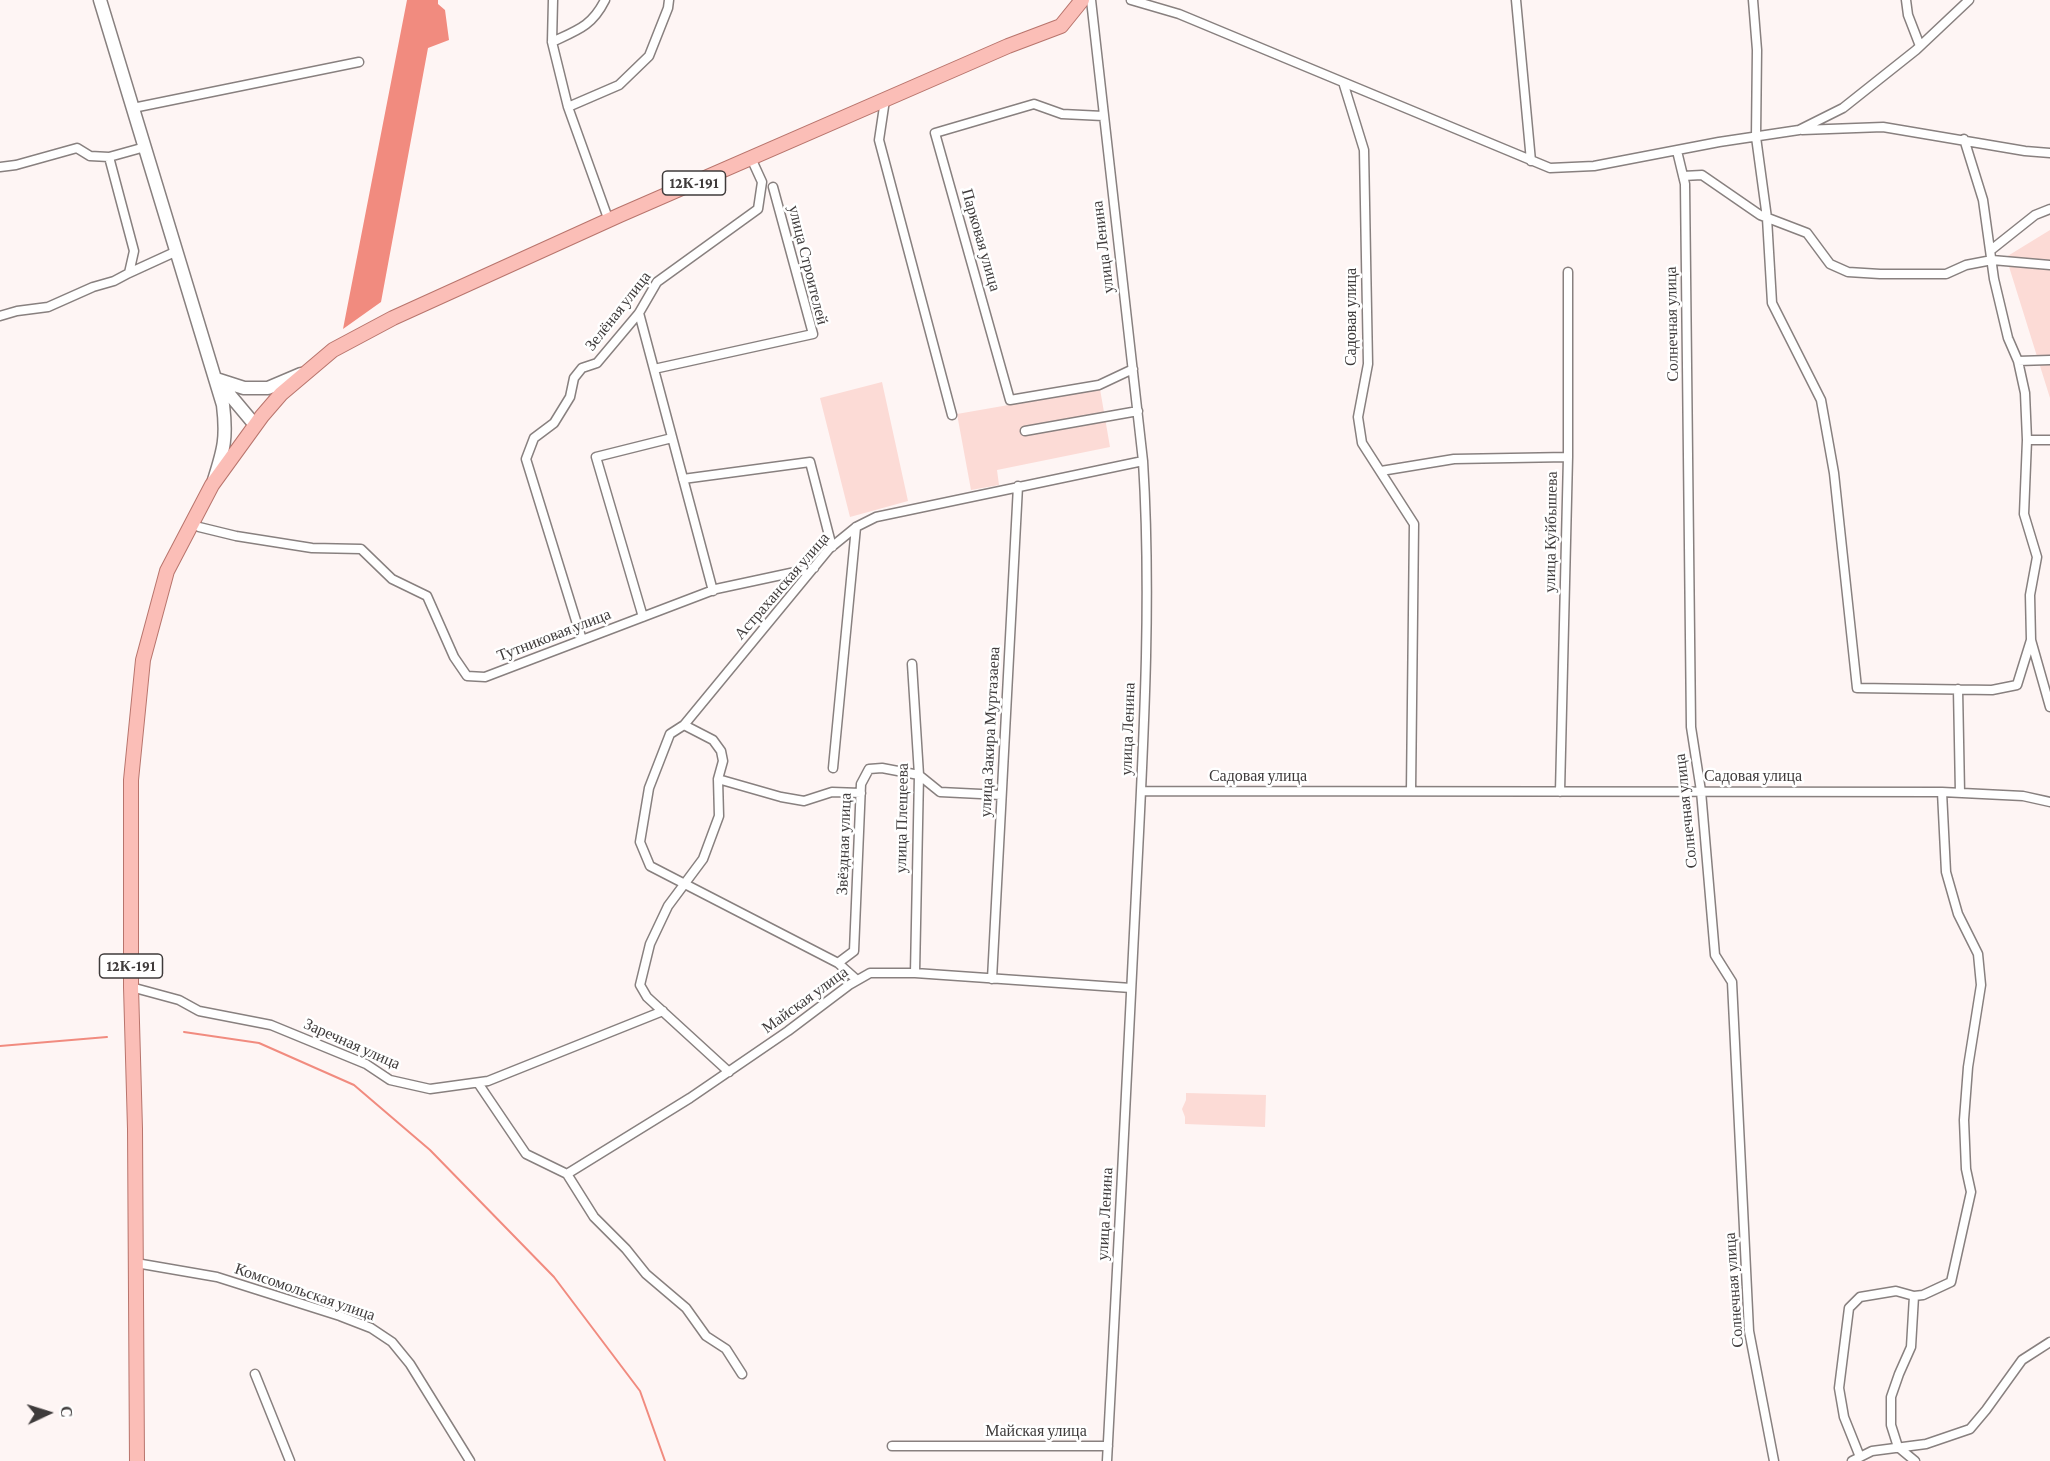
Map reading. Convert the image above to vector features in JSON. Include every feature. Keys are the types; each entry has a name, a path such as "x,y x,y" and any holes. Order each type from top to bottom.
{"main road":[{"path":"100,0 223,405 226,430 223,452 212,485"},
{"name":"12К-191","path":"137,1461 131,987 131,780 143,660 167,571 212,485 255,425 282,394 333,350 393,318 609,221 1008,46 1061,26 1082,0"},
{"path":"216,379 244,388 268,387 305,372"},
{"path":"216,379 255,425"}],"street":[{"path":"553,0 552,42 568,107 609,221"},
{"path":"552,42 584,27 598,13 605,0"},
{"path":"568,107 619,85 648,56 668,8 669,0"},
{"name":"улица Ленина","path":"1091,0 1138,411 1146,509 1146,642 1141,791 1107,1461"},
{"path":"1131,0 1179,14 1550,168 1594,166 1799,130 1883,127 2025,151 2050,153"},
{"path":"1516,0 1531,161"},
{"path":"1753,0 1757,50 1756,137 1767,218 1772,303 1821,400 1834,473 1857,688 1992,690 2017,685 2031,640"},
{"path":"1906,0 1908,15 1920,46"},
{"path":"1799,130 1843,108 1920,46 1969,0"},
{"path":"133,108 359,62"},
{"name":"Садовая улица","path":"1343,82 1364,150 1368,364 1358,417 1362,443 1414,524 1411,791"},
{"path":"885,100 879,140 952,415"},
{"name":"Парковая улица","path":"1103,116 1062,114 1034,104 935,133 1010,400 1099,385 1132,369"},
{"path":"1964,140 1983,200 1994,279 2025,393 2027,440 2024,514 2037,557 2030,595 2031,640 2050,707"},
{"path":"0,167 16,165 77,147 90,156 109,157 145,147"},
{"name":"Солнечная улица","path":"1677,151 1685,184 1691,727 1701,791 1715,955 1732,982 1749,1331 1774,1461"},
{"path":"109,157 134,251 129,273"},
{"name":"Зелёная улица","path":"582,640 526,459 534,438 554,423 570,397 574,378 582,369 597,363 639,313 657,282 758,209 762,182 751,158"},
{"path":"1683,176 1702,175 1767,218 1807,233 1830,264 1848,272 1946,274 1966,265 1992,260 2050,265"},
{"name":"улица Строителей","path":"654,369 813,334 773,187"},
{"path":"1991,250 2035,215 2050,209"},
{"path":"0,316 48,307 93,287 114,281 177,251"},
{"name":"улица Куйбышева","path":"1560,792 1568,457 1568,272"},
{"path":"639,313 713,591"},
{"path":"2018,361 2050,360"},
{"path":"1025,431 1138,411"},
{"path":"643,617 596,457 672,438"},
{"path":"2027,440 2050,440"},
{"path":"1381,471 1454,459 1568,457"},
{"name":"Астраханская улица","path":"857,980 838,963 650,866 640,842 649,788 670,734 684,725 832,547 856,527 876,517 1143,461"},
{"path":"683,479 810,462 832,547"},
{"name":"улица Закира Муртазаева","path":"992,979 1018,486"},
{"name":"Тутниковая улица","path":"192,523 236,536 312,548 361,549 392,579 427,596 454,657 467,676 485,677 713,591 814,568"},
{"path":"832,768 856,527"},
{"name":"улица Плещеева","path":"912,664 919,775 915,973"},
{"path":"1958,689 1960,793"},
{"path":"684,725 713,740 721,751 723,761 718,779 719,816 703,859 668,906 651,944 640,985 647,998 729,1072"},
{"name":"Звёздная улица","path":"838,963 854,951 861,784 869,770 882,768 919,775"},
{"path":"919,775 940,792 1001,795"},
{"path":"718,779 781,797 804,801 832,792 861,793"},
{"name":"Садовая улица","path":"1141,791 1942,792 2024,796 2050,802"},
{"path":"1942,792 1946,872 1958,914 1978,954 1982,985 1968,1067 1964,1119 1966,1169 1971,1192 1951,1282 1923,1295 1914,1296 1896,1291 1860,1297 1849,1308 1839,1388 1844,1417 1856,1459 1872,1451 1926,1444 1970,1429 2022,1360 2050,1342"},
{"name":"Майская улица","path":"567,1174 690,1098 870,973 915,973 1131,988"},
{"name":"Заречная улица","path":"131,987 179,1000 199,1011 271,1025 366,1064 390,1080 430,1089 488,1081 663,1011"},
{"path":"478,1083 526,1154 567,1174 594,1217 626,1249 646,1274 686,1308 706,1336 726,1349 742,1374"},
{"name":"Комсомольская улица","path":"136,1263 217,1277 371,1328 392,1342 410,1364 470,1461"},
{"path":"1914,1296 1911,1347 1892,1397 1891,1425 1898,1447 1915,1461"},
{"path":"255,1374 290,1461"},
{"name":"Майская улица","path":"892,1446 1108,1446"}],"shaded area":[{"path":"407,0 438,0 438,4 445,10 449,40 428,48 381,302 343,329"},
{"path":"2050,230 2050,398 2006,257"},
{"path":"882,382 908,501 850,517 820,398"},
{"path":"1100,389 1110,447 997,470 999,485 971,490 957,414"},
{"path":"1186,1093 1266,1095 1265,1127 1185,1124 1182,1109"}],"waterway":[{"path":"184,1032 259,1043 354,1085 430,1150 554,1277 640,1391 665,1461"},
{"path":"0,1046 107,1037"}]}
